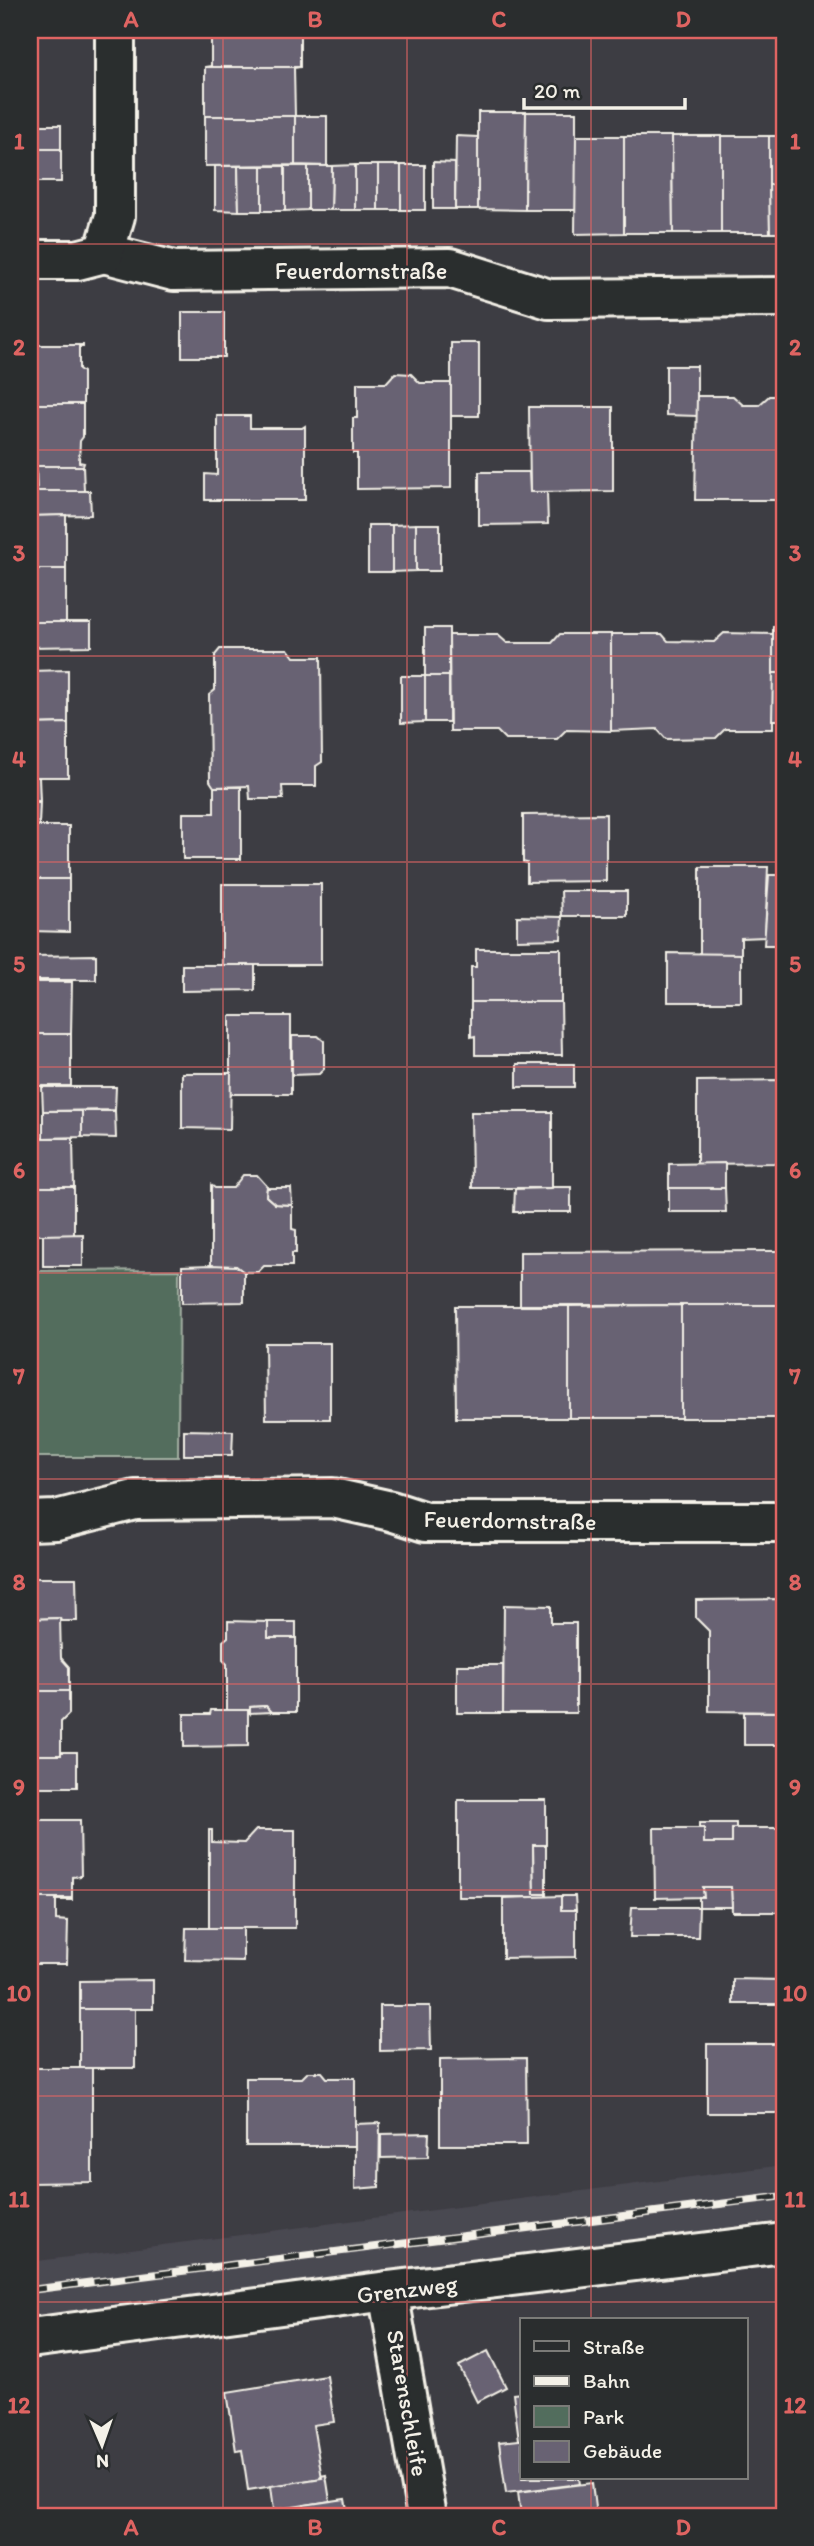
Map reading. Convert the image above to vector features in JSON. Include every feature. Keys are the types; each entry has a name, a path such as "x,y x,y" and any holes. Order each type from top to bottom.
{"street":[{"path":"104,253 115,216 115,30"},
{"name":"Feuerdornstraße","path":"30,260 77,260 104,253 174,271 450,268 548,299 784,297"},
{"name":"Feuerdornstraße","path":"30,1521 56,1520 135,1500 333,1498 425,1522 784,1522"},
{"name":"Grenzweg","path":"30,2338 784,2243"},
{"name":"Starenschleife","path":"388,2291 427,2516"}],"shaded area":[{"path":"784,2165 784,2220 30,2318 30,2262"}],"green space":[{"path":"179,1270 178,1457 30,1457 30,1271"}],"building":[{"path":"211,30 300,30 300,67 205,67 211,66"},
{"path":"205,67 300,67 294,68 295,116 205,116"},
{"path":"32,75 32,168 30,168"},
{"path":"478,112 526,112 525,210 478,209"},
{"path":"526,112 576,112 576,210 525,210"},
{"path":"205,116 295,116 295,165 205,166"},
{"path":"295,116 327,116 327,166 295,165"},
{"path":"32,125 61,125 61,149 32,149"},
{"path":"456,136 478,137 478,209 455,209"},
{"path":"576,136 624,136 624,233 575,234"},
{"path":"624,136 672,136 673,233 624,233"},
{"path":"672,136 721,136 721,233 673,233"},
{"path":"721,136 769,136 770,233 721,233"},
{"path":"769,136 784,136 784,184 769,185"},
{"path":"32,149 61,149 61,182 32,182"},
{"path":"433,162 455,163 455,209 433,209"},
{"path":"355,165 378,165 378,210 355,210"},
{"path":"355,165 355,210 331,210 332,166"},
{"path":"378,165 401,165 401,210 378,210"},
{"path":"401,165 425,165 425,210 401,210"},
{"path":"215,166 238,166 239,211 215,210"},
{"path":"238,166 262,166 262,211 239,211"},
{"path":"262,166 285,166 285,211 262,211"},
{"path":"285,166 308,166 308,210 285,211"},
{"path":"308,166 332,166 331,210 308,210"},
{"path":"784,184 784,233 770,233 769,185"},
{"path":"182,312 224,312 224,357 182,357"},
{"path":"451,343 479,343 479,416 451,416"},
{"path":"30,345 83,345 79,347 79,369 83,372 83,404 30,404"},
{"path":"666,366 697,366 697,416 666,415"},
{"path":"395,373 411,374 420,383 451,383 451,488 357,489 353,418 357,418 357,383 386,383"},
{"path":"697,396 733,396 743,405 759,405 769,396 784,396 784,500 695,500"},
{"path":"30,404 83,404 83,437 80,441 79,462 84,463 83,466 30,466"},
{"path":"529,407 613,407 613,491 530,492"},
{"path":"217,416 250,416 250,428 305,426 305,500 205,500 205,474 217,475"},
{"path":"36,466 83,466 84,491 37,491"},
{"path":"479,472 529,472 530,492 547,492 548,524 479,525"},
{"path":"30,491 90,491 91,515 30,516"},
{"path":"66,515 66,569 30,569 30,516"},
{"path":"416,524 440,524 440,571 416,571"},
{"path":"416,524 416,571 392,572 392,525"},
{"path":"368,525 392,525 392,572 368,572"},
{"path":"30,569 66,569 66,622 30,622"},
{"path":"30,622 91,622 91,646 30,647"},
{"path":"773,626 784,626 784,673 773,673"},
{"path":"425,628 449,628 449,676 425,676"},
{"path":"724,633 773,634 773,729 725,729 716,738 666,739 657,729 611,731 611,634 662,634 668,641 714,642"},
{"path":"560,634 611,634 611,731 566,730 557,739 505,739 497,731 450,731 449,635 498,635 507,643 552,643"},
{"path":"220,649 288,649 294,657 321,657 322,762 316,766 316,786 282,786 283,799 250,799 249,786 214,787 210,781 209,695 215,690 215,655"},
{"path":"68,670 68,723 30,724 30,671"},
{"path":"773,673 784,673 784,720 772,720"},
{"path":"401,676 425,676 425,722 401,723"},
{"path":"425,676 449,676 449,722 425,722"},
{"path":"68,723 68,777 30,777 30,724"},
{"path":"30,777 39,777 40,801 30,801"},
{"path":"214,787 241,787 241,859 183,859 183,813 214,813"},
{"path":"30,802 40,802 39,826 30,826"},
{"path":"606,814 606,881 527,882 527,863 523,862 523,815"},
{"path":"30,826 69,826 69,879 30,879"},
{"path":"700,867 768,867 765,937 741,938 741,954 700,954"},
{"path":"769,875 784,875 784,945 764,945"},
{"path":"30,879 69,879 69,932 30,931"},
{"path":"222,884 321,884 321,965 222,965"},
{"path":"561,891 627,891 627,916 562,916"},
{"path":"517,916 562,917 561,939 517,940"},
{"path":"30,931 33,931 33,956 30,956"},
{"path":"476,949 561,949 561,1002 471,1002 471,967 476,967"},
{"path":"668,953 741,954 741,1002 668,1002"},
{"path":"96,955 96,980 31,980 31,956"},
{"path":"182,965 255,965 255,990 182,991"},
{"path":"30,982 72,982 71,1034 30,1034"},
{"path":"471,1002 561,1002 562,1055 475,1055 475,1036 471,1037"},
{"path":"230,1016 291,1016 291,1094 230,1094"},
{"path":"30,1034 71,1034 71,1086 30,1086"},
{"path":"292,1036 318,1036 324,1041 324,1069 319,1074 292,1075"},
{"path":"517,1064 574,1064 574,1087 517,1087"},
{"path":"182,1073 231,1073 230,1129 182,1128"},
{"path":"784,1080 784,1163 697,1164 697,1081"},
{"path":"42,1087 116,1087 115,1110 43,1111"},
{"path":"43,1111 82,1111 82,1137 43,1138"},
{"path":"82,1111 115,1111 116,1138 82,1137"},
{"path":"471,1112 552,1112 552,1188 472,1188"},
{"path":"30,1138 73,1138 74,1187 30,1187"},
{"path":"725,1163 725,1188 669,1188 669,1164"},
{"path":"243,1175 257,1175 267,1186 266,1196 275,1204 292,1205 296,1253 292,1253 292,1266 264,1266 258,1272 243,1272 236,1266 211,1266 211,1185 215,1188 233,1188"},
{"path":"30,1187 74,1187 74,1235 30,1235"},
{"path":"571,1187 571,1212 514,1212 515,1189"},
{"path":"267,1188 291,1188 292,1205 275,1204 266,1196"},
{"path":"669,1188 725,1188 726,1212 669,1212"},
{"path":"83,1234 83,1266 43,1266 43,1235"},
{"path":"784,1251 784,1305 520,1305 520,1252"},
{"path":"182,1266 236,1266 244,1272 244,1302 182,1303"},
{"path":"681,1305 784,1305 784,1418 681,1418"},
{"path":"681,1305 681,1418 569,1418 569,1306"},
{"path":"455,1306 569,1306 569,1418 456,1418"},
{"path":"265,1343 330,1343 330,1419 266,1419"},
{"path":"184,1430 233,1431 232,1455 184,1455"},
{"path":"30,1578 76,1578 77,1621 61,1621 60,1618 30,1619"},
{"path":"784,1599 784,1712 709,1711 709,1631 696,1618 696,1600"},
{"path":"504,1605 551,1606 551,1623 576,1623 576,1713 503,1713"},
{"path":"60,1618 61,1658 69,1667 69,1691 30,1691 30,1619"},
{"path":"228,1621 268,1622 268,1638 296,1638 296,1712 272,1712 266,1706 250,1707 250,1713 248,1710 227,1710 227,1664 223,1660 223,1641 228,1637"},
{"path":"268,1622 296,1622 296,1638 268,1638"},
{"path":"457,1665 503,1665 503,1713 457,1713"},
{"path":"30,1691 69,1691 69,1714 61,1722 61,1755 30,1755"},
{"path":"266,1706 272,1712 250,1713 250,1707"},
{"path":"211,1710 248,1710 248,1746 184,1747 184,1714 210,1714"},
{"path":"744,1712 784,1712 784,1745 744,1745"},
{"path":"61,1752 77,1752 77,1787 30,1787 30,1755 61,1755"},
{"path":"458,1800 546,1800 546,1845 533,1845 534,1894 546,1894 546,1897 458,1897"},
{"path":"30,1820 80,1820 81,1876 72,1877 72,1898 30,1898"},
{"path":"699,1823 736,1823 736,1828 732,1828 732,1843 704,1843 704,1828 699,1828"},
{"path":"654,1828 704,1828 704,1843 732,1843 732,1828 780,1828 780,1912 732,1912 731,1887 703,1887 704,1897 655,1898"},
{"path":"209,1830 212,1830 212,1842 244,1843 256,1830 295,1830 295,1928 209,1928"},
{"path":"533,1845 546,1845 546,1894 534,1894"},
{"path":"703,1887 731,1887 732,1907 699,1907 699,1897 704,1897"},
{"path":"561,1896 575,1896 576,1910 561,1910"},
{"path":"561,1896 561,1910 576,1910 576,1957 503,1958 503,1898"},
{"path":"30,1898 72,1898 56,1900 56,1920 68,1921 67,1964 30,1964"},
{"path":"632,1907 699,1907 698,1937 630,1937"},
{"path":"186,1928 243,1928 243,1961 185,1960"},
{"path":"733,1979 784,1980 784,2004 733,2004"},
{"path":"153,1980 153,2009 80,2009 80,1981"},
{"path":"380,2006 430,2006 431,2050 380,2051"},
{"path":"80,2009 135,2009 135,2068 80,2068"},
{"path":"707,2044 784,2044 784,2113 707,2113"},
{"path":"526,2058 527,2145 440,2145 440,2059"},
{"path":"30,2068 92,2068 92,2182 30,2183"},
{"path":"308,2072 322,2072 327,2078 355,2078 355,2146 246,2146 246,2078 302,2078"},
{"path":"380,2123 379,2187 355,2189 355,2124"},
{"path":"429,2133 428,2157 381,2158 381,2134"},
{"path":"488,2351 506,2387 477,2402 459,2366"},
{"path":"327,2376 334,2422 313,2425 322,2478 248,2490 242,2450 236,2451 227,2392"},
{"path":"520,2393 520,2440 519,2440 513,2394"},
{"path":"520,2440 520,2480 579,2480 580,2484 506,2493 499,2442"},
{"path":"326,2475 330,2501 274,2510 271,2486 322,2478 321,2476"},
{"path":"592,2483 596,2516 521,2516 518,2492"},
{"path":"345,2499 348,2516 305,2516 304,2505"}],"railway":[{"path":"30,2290 784,2196"}]}
